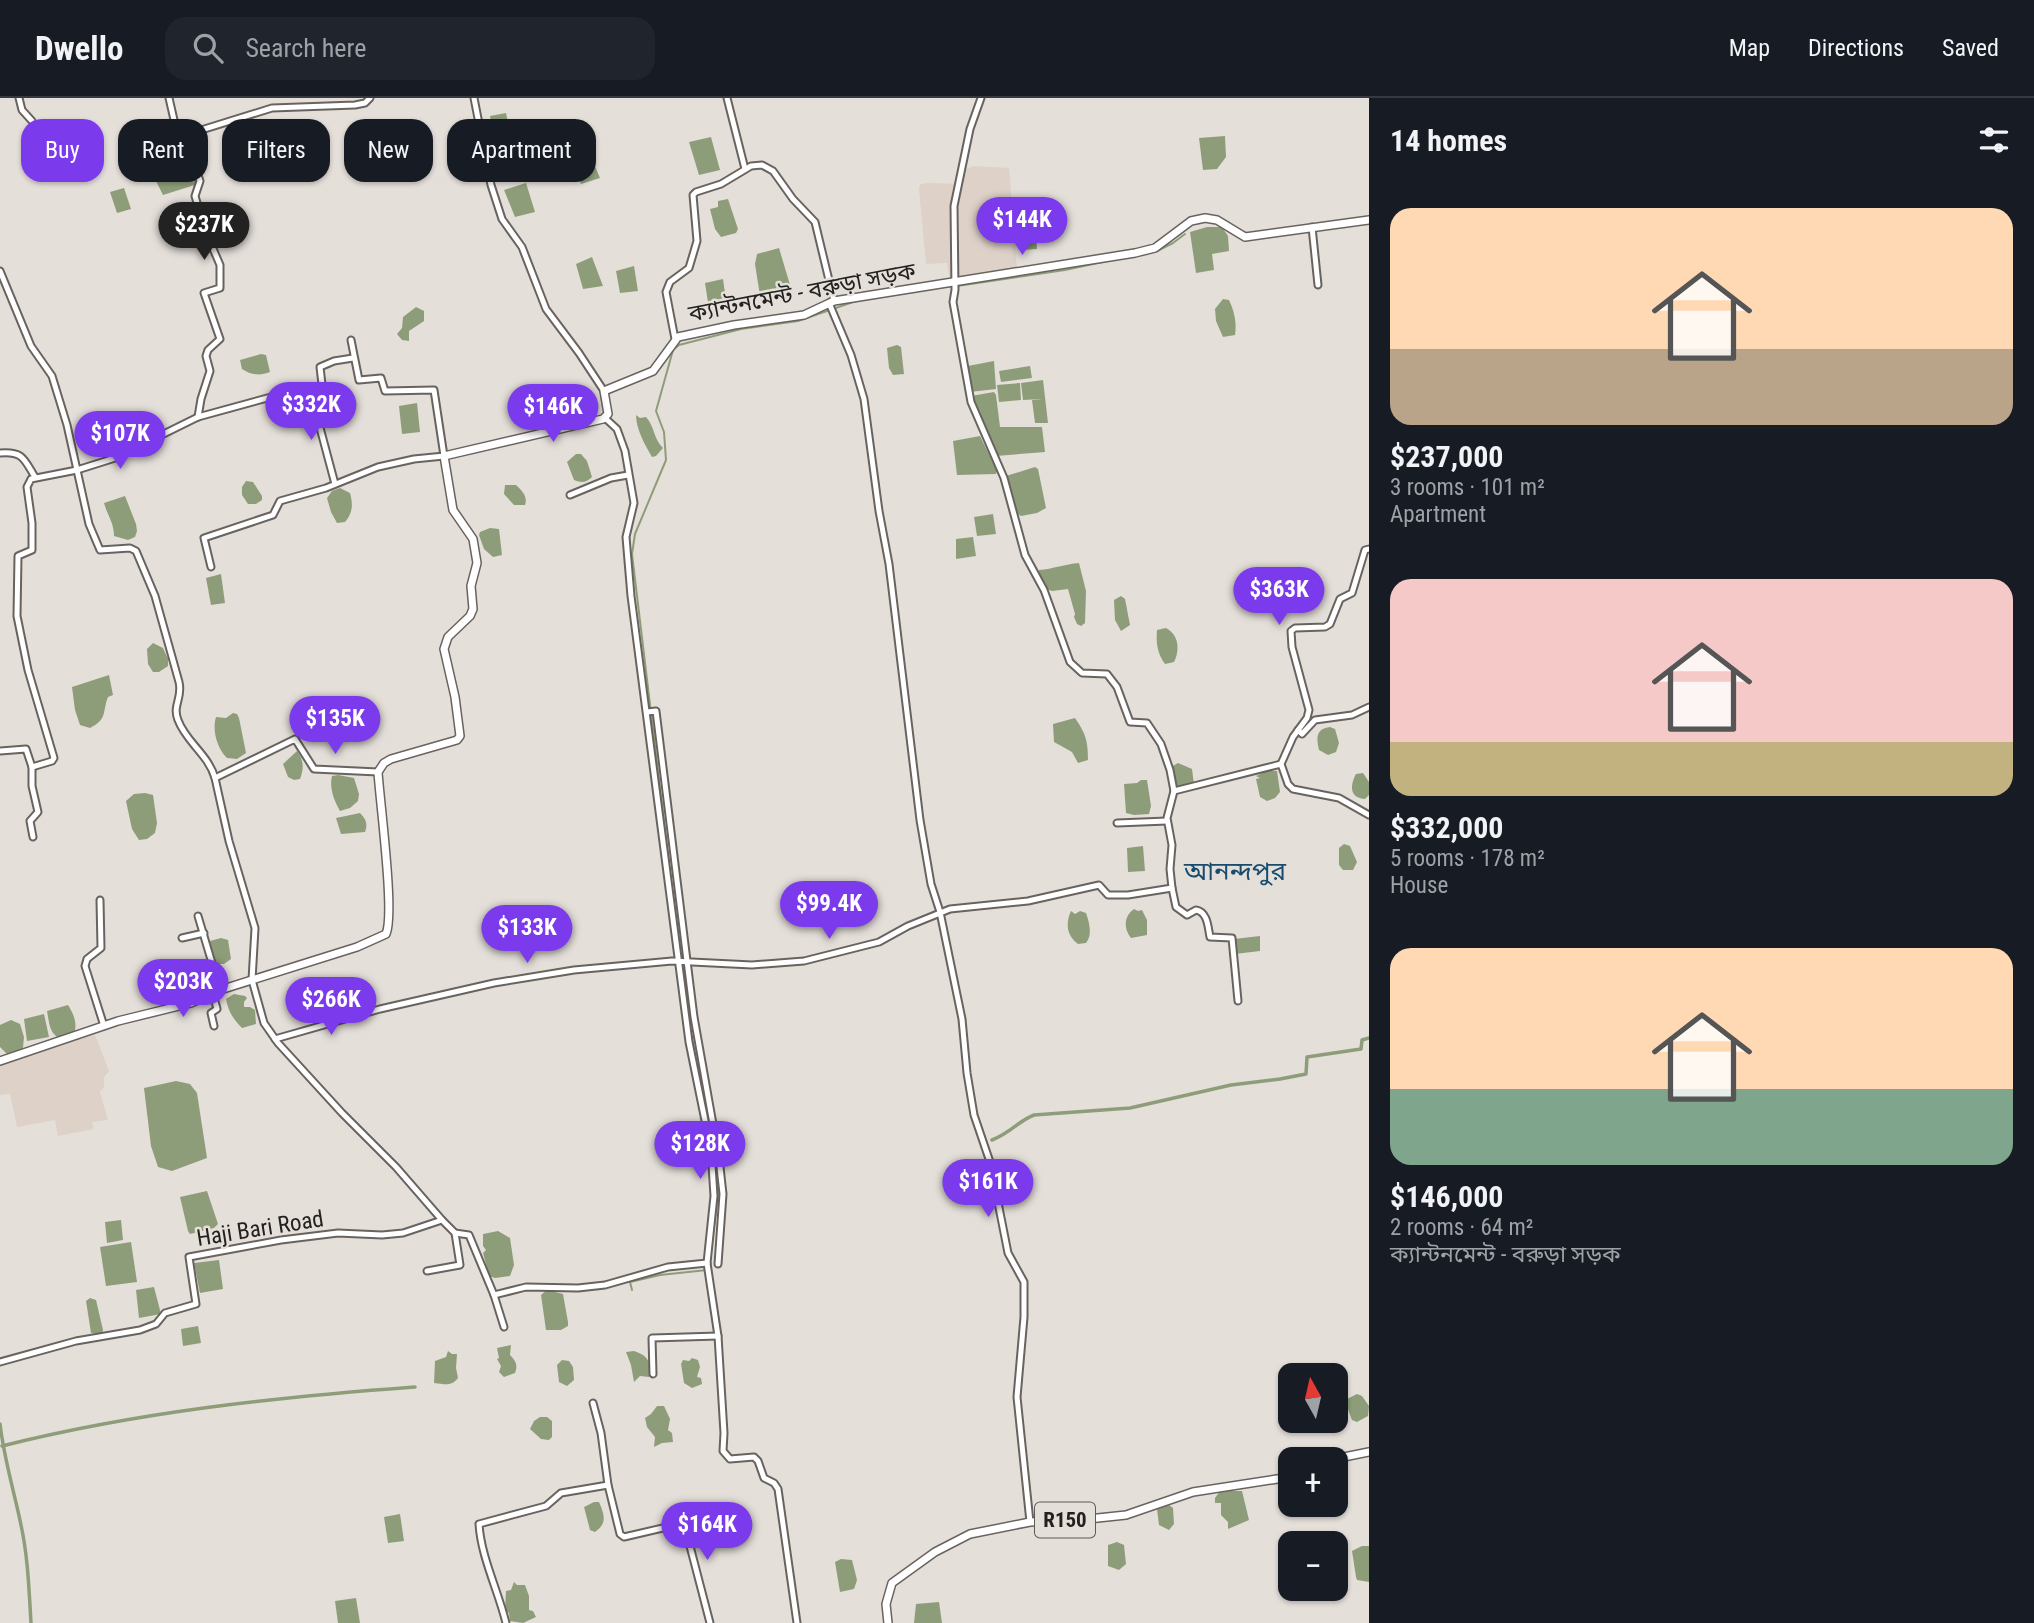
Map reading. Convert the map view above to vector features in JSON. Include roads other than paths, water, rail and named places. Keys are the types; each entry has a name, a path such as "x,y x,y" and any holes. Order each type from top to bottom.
{"main road":[{"name":"ক্যান্টনমেন্ট - বরুড়া সড়ক","path":"604,391 653,371 675,339 734,325 804,315 832,305 1155,248 1191,221 1205,218 1217,220 1245,237 1369,220"},
{"path":"0,1061 104,1026 191,1003 252,979 357,947 386,934 388,897 378,772 384,763 391,759 457,740 460,736 455,697 444,649 448,636 470,616 473,609 471,586 477,563 473,539 453,510 444,456 605,418 608,410 604,391"},
{"path":"1348,1456 1369,1452"},
{"name":"R150","path":"888,1623 887,1594 892,1583 954,1541 980,1532 1030,1522 1126,1515 1193,1492 1278,1478"}],"street":[{"path":"19,98 22,110 30,119"},
{"path":"169,98 174,119"},
{"path":"208,128 272,108 355,105 365,103 370,98"},
{"path":"474,98 491,185 502,219 522,247 546,309 604,391"},
{"path":"727,98 745,169"},
{"path":"981,98 968,140 954,206 953,302 971,402 1004,478 1025,555 1044,590 1070,662 1082,673 1109,675 1117,687 1130,722 1147,723 1156,734 1170,770 1174,791 1167,821 1172,845 1172,888 1178,909 1186,915 1195,911 1202,913 1210,937 1232,938 1238,1001"},
{"path":"675,339 666,292 670,282 689,268 697,241 693,195 736,177 745,169 762,165 773,171 793,199 815,222 832,305 852,355 864,399 891,576 920,820 931,884 940,912 962,1018 974,1115 990,1161 1008,1253 1024,1282 1024,1317 1017,1397 1030,1522"},
{"path":"198,417 210,371 206,356 208,350 220,339 204,293 220,288 219,265 195,196 200,182"},
{"path":"1312,227 1318,285"},
{"path":"0,271 31,346 52,376 97,546 105,552 130,548 136,551 155,596 181,692 175,712 183,732 205,757 215,778 229,841 255,928 252,979 264,1023 275,1039 342,1113 396,1167 455,1233 460,1265 427,1270"},
{"path":"211,567 203,541 206,537 267,518 276,512 280,501 326,488 378,467 414,458 444,456 434,390 385,391 381,378 359,380 351,340"},
{"path":"32,767 54,758 17,616 18,556 32,550 32,523 27,487 31,479 77,470 115,458 198,417 271,397 321,394 324,391 321,365 334,360 354,358"},
{"path":"311,394 335,484"},
{"path":"605,418 612,422 621,439 634,503 626,537 631,596 650,712 667,791 689,1042 711,1150 714,1196 707,1267 718,1336 723,1451 726,1457 730,1458 754,1457 764,1478 776,1485 785,1528 797,1623"},
{"path":"0,453 19,454 35,477"},
{"path":"570,495 611,478 628,475"},
{"path":"1369,549 1365,550 1352,593 1341,598 1330,624 1325,627 1294,628 1291,631 1292,647 1309,710 1281,765 1287,784 1293,789 1339,798 1369,815"},
{"path":"1298,730 1302,734 1315,720 1352,715 1369,707"},
{"path":"215,778 295,739 314,769 378,772"},
{"path":"0,751 26,749 32,767 32,786 38,812 30,821 33,837"},
{"path":"1174,791 1239,776 1262,767 1281,765"},
{"path":"1117,822 1167,821"},
{"path":"275,1039 380,1009 494,983 573,971 682,961 752,965 804,961 879,942 940,912 966,906 1028,901 1099,885 1108,895 1128,895 1172,888"},
{"path":"100,900 101,948 85,962 85,966 104,1026"},
{"path":"198,916 217,992 217,1010 211,1013 214,1026"},
{"path":"181,938 204,933"},
{"path":"682,961 719,1158 723,1194 718,1264"},
{"name":"Haji Bari Road","path":"0,1362 76,1341 140,1330 156,1324 165,1313 196,1304 189,1257 338,1233 403,1233 438,1224 442,1220"},
{"path":"455,1233 470,1235 504,1327"},
{"path":"494,1295 526,1287 578,1288 605,1285 668,1267 707,1267"},
{"path":"653,1374 652,1338 718,1336"},
{"path":"593,1403 601,1433 608,1485 622,1536 711,1518 715,1511 726,1510"},
{"path":"506,1623 499,1593 482,1545 479,1524 547,1506 561,1493 608,1485"},
{"path":"684,1523 710,1623"}],"waterway":[{"path":"1157,251 1185,234"},
{"path":"957,286 1107,261"},
{"path":"676,922 632,554 635,534 666,460 664,432 656,411 673,350 679,345 741,329 798,321 856,301 951,286"},
{"path":"690,1028 713,1144 719,1190 713,1233"},
{"path":"992,1140 1034,1115 1130,1108 1231,1085 1306,1074 1307,1057 1361,1049 1362,1040 1369,1038"},
{"path":"710,1256 710,1268"},
{"path":"632,1290 630,1282 660,1275 707,1270"},
{"path":"2,1446 156,1415 311,1396 415,1387"},
{"path":"0,1424 23,1537 31,1623"}],"district":[{"name":"আনন্দপুর","path":"1235,871"}]}
